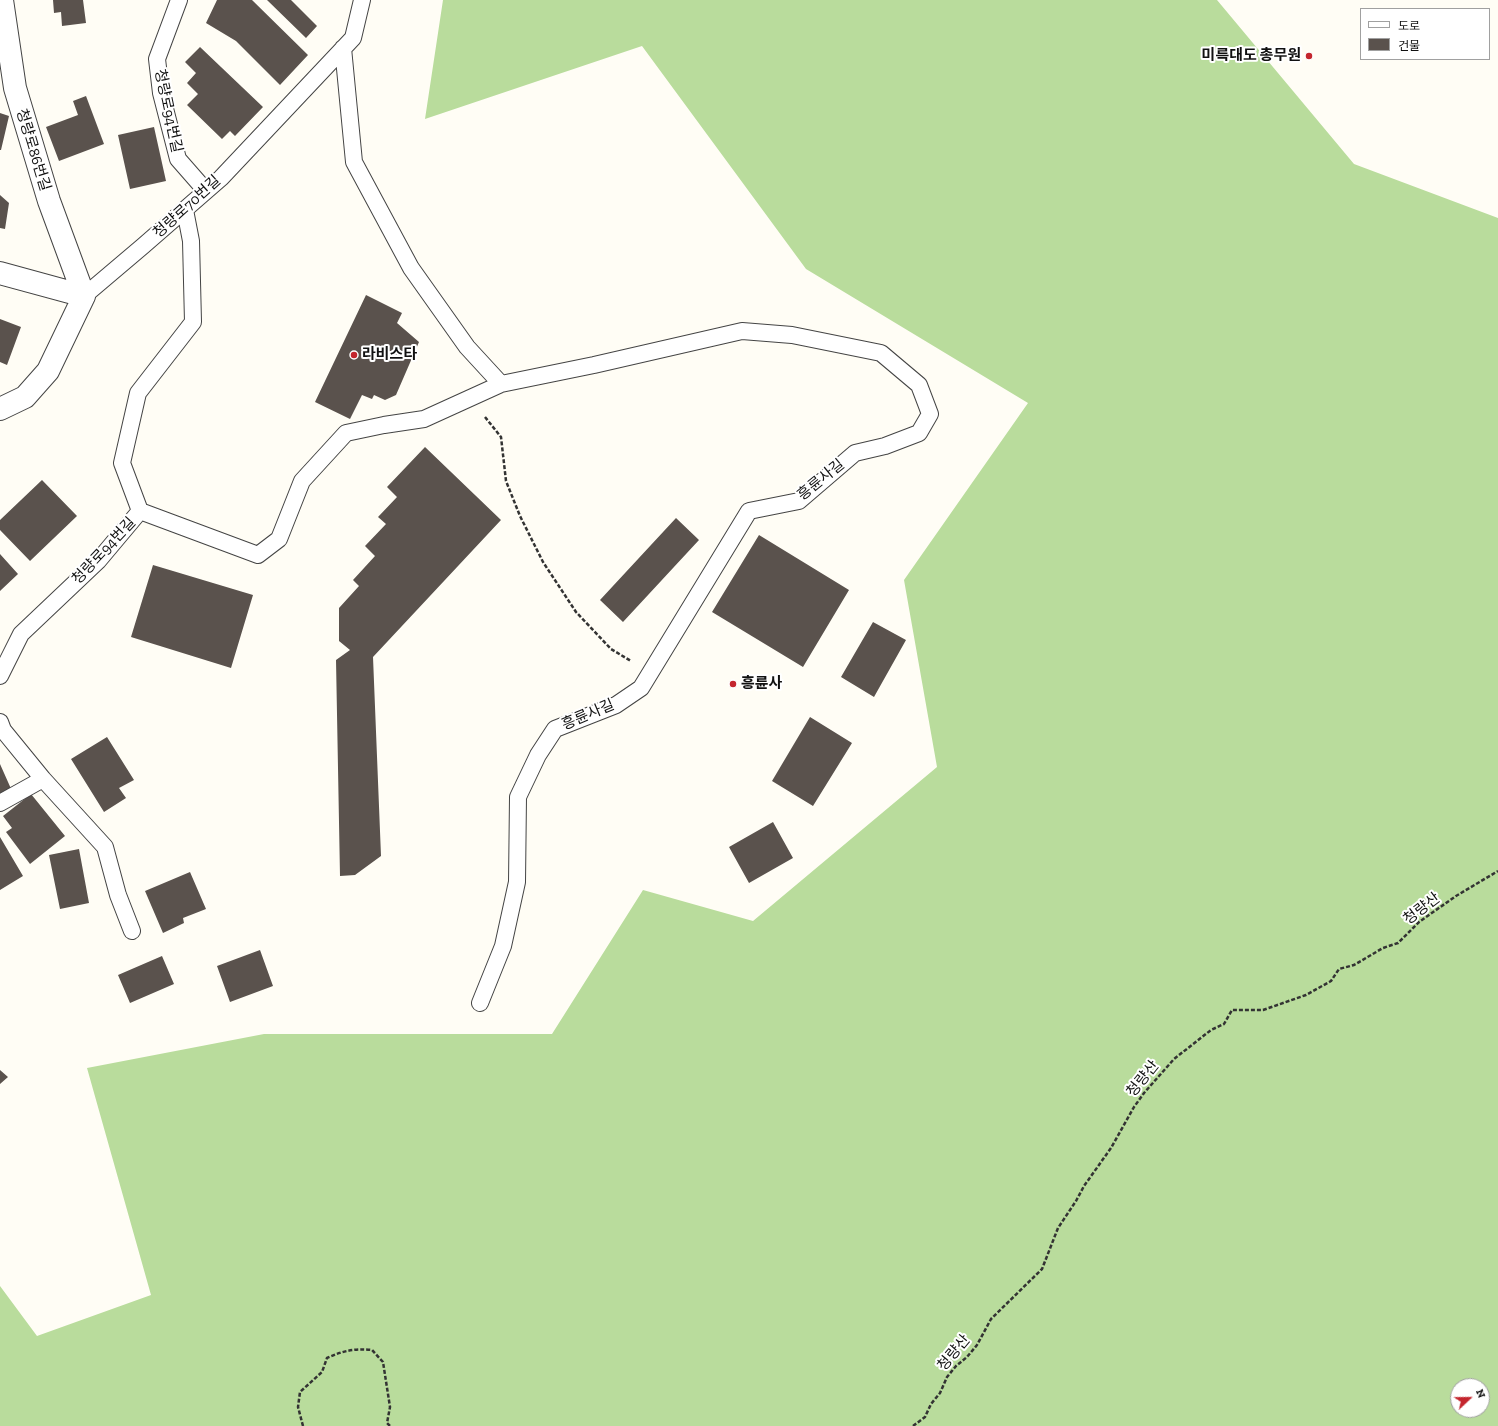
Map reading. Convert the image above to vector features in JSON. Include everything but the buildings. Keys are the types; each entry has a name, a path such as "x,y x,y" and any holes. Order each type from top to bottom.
{"street":[{"name":"청량로86번길","path":"2,0 15,88 49,201 84,296"},
{"path":"0,273 84,296 48,371 25,397 0,409"}],"lane":[{"name":"청량로94번길","path":"179,0 157,59 161,93 178,159 206,191"},
{"name":"청량로70번길","path":"84,296 221,178 352,38 362,0"},
{"path":"140,511 258,555 279,539 302,481 346,433 424,419 500,384 467,347 411,268 354,162 343,48"},
{"name":"청량로94번길","path":"0,676 21,634 98,561 140,511 122,463 138,393 193,322 190,241 185,210"},
{"name":"흥륜사길","path":"480,1003 503,946 517,882 518,797 538,755 555,729 616,705 641,688 749,510 799,501 855,453 885,446 919,433 930,414 919,385 881,353 792,335 742,331 594,365 500,384"},
{"path":"0,722 3,730 43,779 105,847 118,896 132,931"},
{"path":"0,803 43,779"}],"path":[{"path":"470,398 501,437 506,481 520,516 543,562 576,612 612,649 651,673"},
{"name":"청량산","path":"913,1426 925,1417 931,1404 940,1393 947,1377 977,1345 991,1319 1042,1269 1058,1228 1084,1186 1111,1148 1134,1106 1174,1059 1211,1030 1224,1024 1232,1010 1263,1010 1306,995 1330,981 1339,969 1354,965 1383,948 1398,943 1420,922 1456,896 1498,871"},
{"path":"303,1426 298,1407 300,1392 322,1372 327,1358 340,1351 357,1348 372,1350 383,1362 390,1407 387,1423 390,1426"}],"green space":[{"path":"443,0 1217,0 1354,164 1498,218 1498,1426 0,1426 0,1286 37,1336 151,1295 87,1068 264,1034 552,1034 643,890 753,921 937,767 904,580 1028,403 806,269 642,46 425,119"}],"place":[{"name":"미륵대도 총무원","path":"1309,56"},
{"name":"라비스타","path":"354,355"},
{"name":"흥륜사","path":"733,684"}]}
